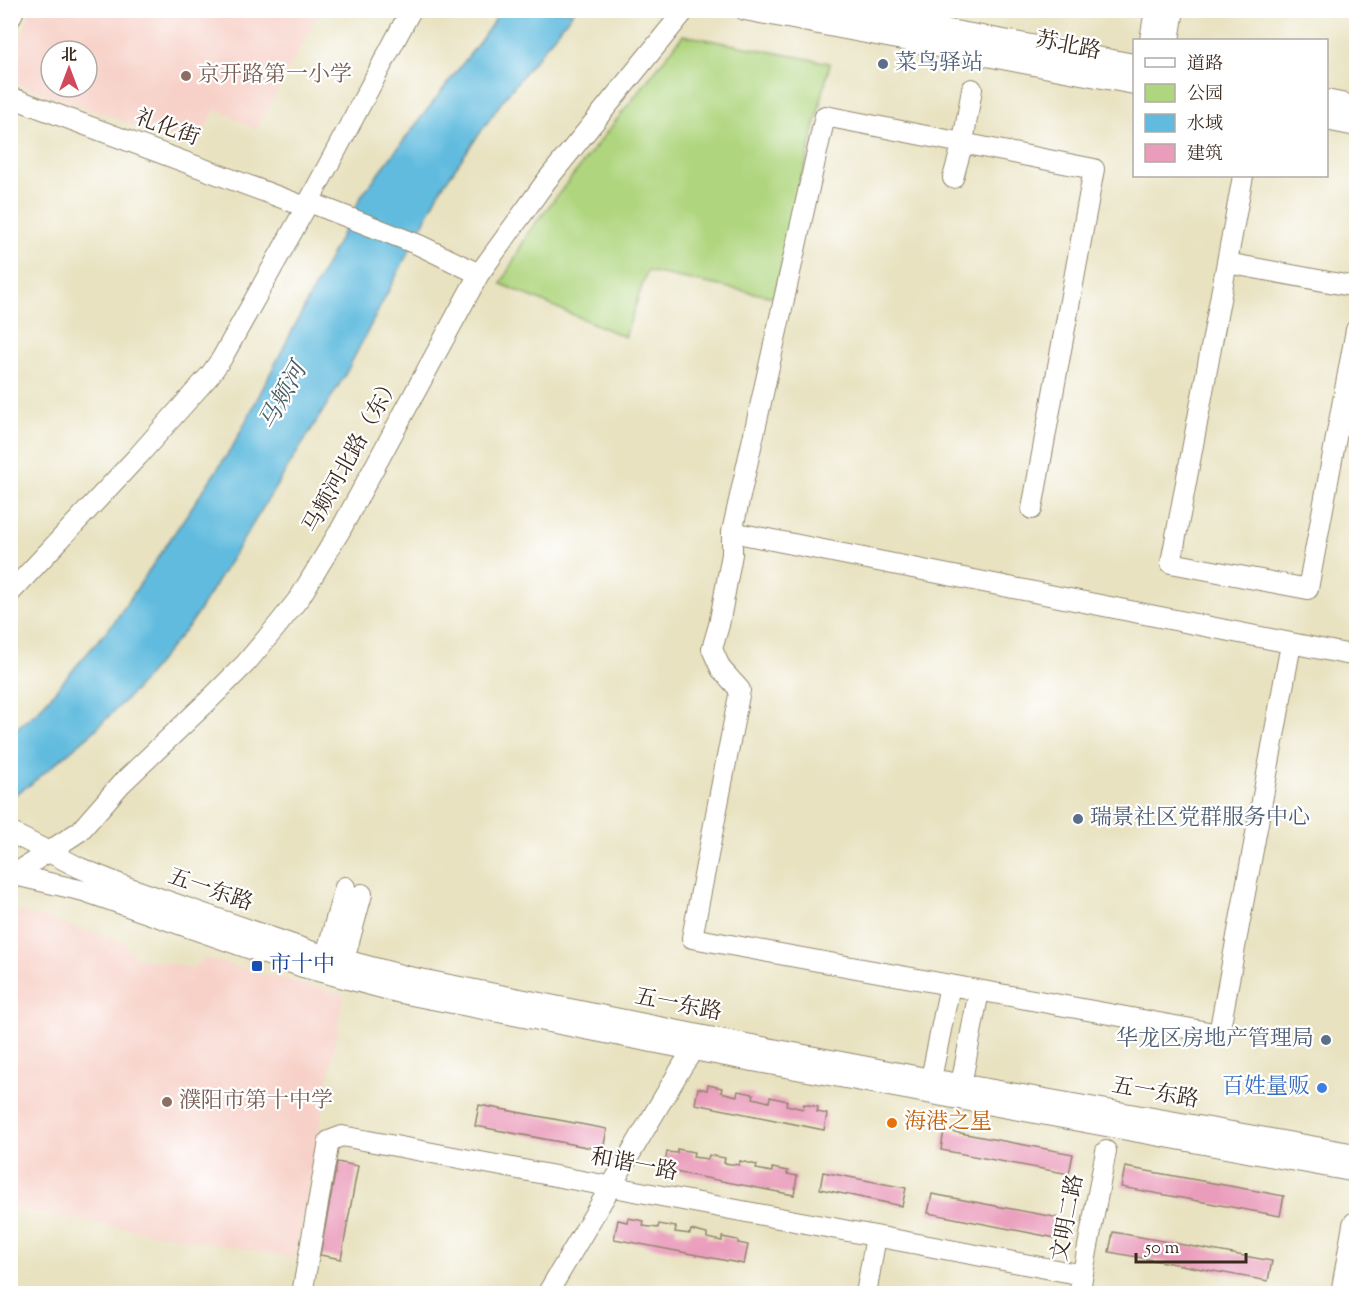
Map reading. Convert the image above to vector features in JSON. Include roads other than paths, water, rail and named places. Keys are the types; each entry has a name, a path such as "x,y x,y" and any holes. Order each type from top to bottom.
{"main road":[{"path":"1344,1293 1356,1225"}],"street":[{"path":"10,19 14,10"},
{"path":"10,593 138,456 210,375 222,358 308,204 411,10"},
{"name":"马颊河北路（东）","path":"12,875 80,831 121,784 246,663 278,626 300,597 340,529 479,274 547,180 685,10"},
{"name":"苏北路","path":"745,10 1133,84"},
{"name":"苏北路","path":"840,10 1133,64"},
{"path":"1150,39 1155,10"},
{"path":"1169,39 1174,10"},
{"path":"953,178 963,142 972,89"},
{"name":"礼化街","path":"10,97 419,245 479,274"},
{"path":"1328,100 1356,106"},
{"path":"1032,508 1094,170 825,116 732,532 732,554 719,625 712,649 721,669 740,690 692,938 1219,1034 1291,644"},
{"path":"1328,120 1356,126"},
{"path":"1243,177 1171,563 1308,589 1356,330"},
{"path":"1227,263 1356,287"},
{"path":"732,532 1356,656"},
{"name":"五一东路","path":"10,832 80,868 124,886 335,958 698,1043 1356,1172"},
{"name":"五一东路","path":"12,875 84,891 303,967 401,993 961,1084 1356,1154"},
{"path":"335,958 354,891"},
{"path":"931,1079 950,985"},
{"path":"961,1084 980,991"},
{"path":"547,1293 698,1043"},
{"name":"和谐一路","path":"302,1293 329,1141 342,1136 876,1236 1081,1284"},
{"name":"文明二路","path":"1081,1284 1106,1151"},
{"path":"866,1293 876,1236"}],"water":[{"name":"马颊河","path":"501,11 574,11 503,100 442,187 344,377 192,622 136,689 92,733 31,784 11,797 11,732 36,713 115,621 233,446 362,195"}],"place":[{"name":"菜鸟驿站","path":"883,64"},
{"name":"京开路第一小学","path":"186,76"},
{"name":"瑞景社区党群服务中心","path":"1078,819"},
{"name":"市十中","path":"257,966"},
{"name":"华龙区房地产管理局","path":"1326,1040"},
{"name":"百姓量贩","path":"1322,1088"},
{"name":"濮阳市第十中学","path":"167,1102"},
{"name":"海港之星","path":"892,1123"}]}
